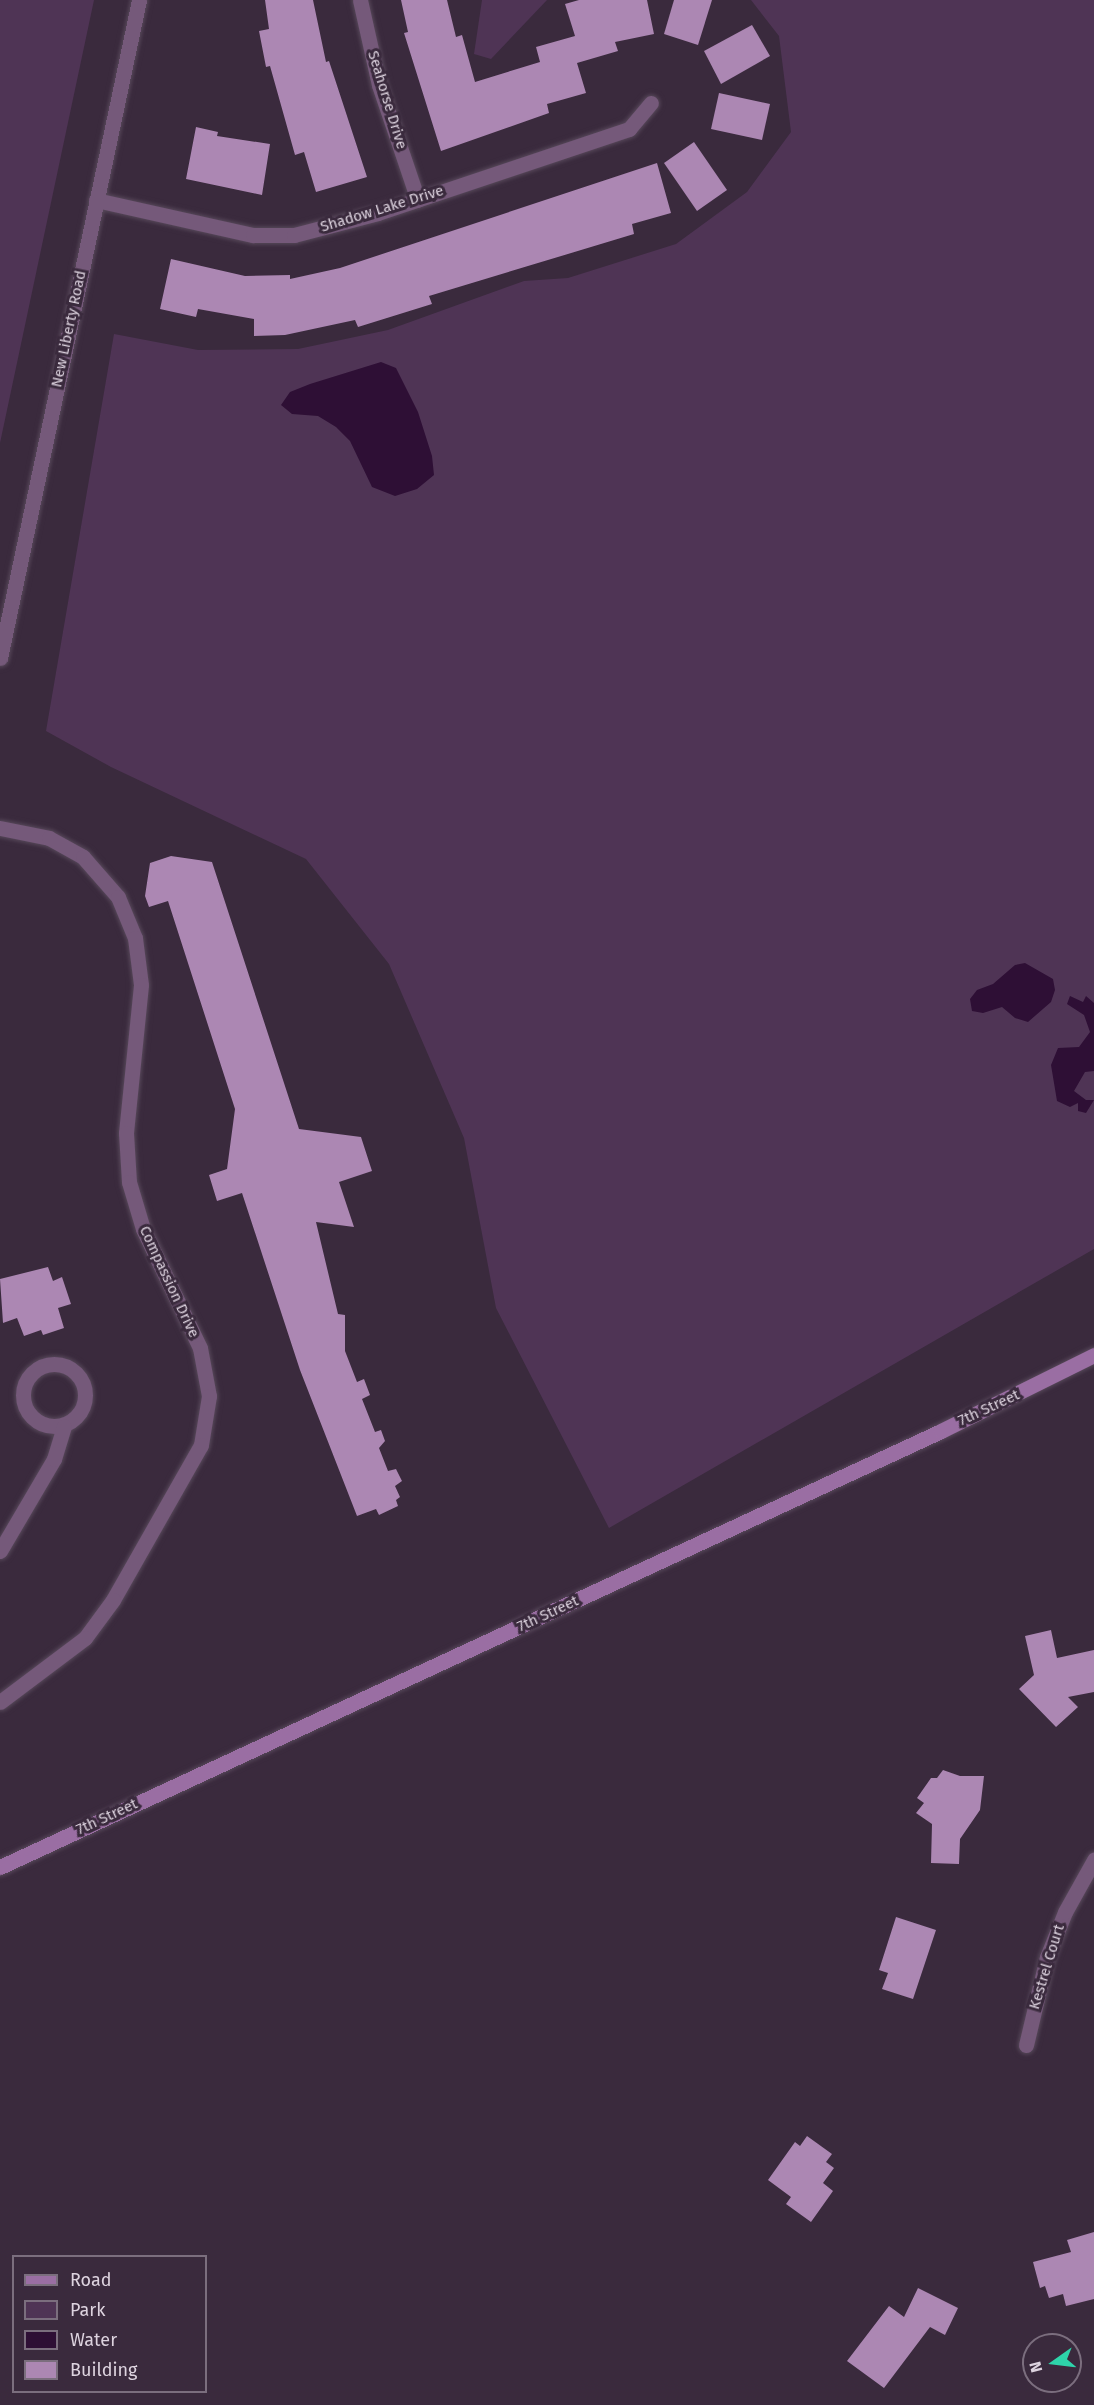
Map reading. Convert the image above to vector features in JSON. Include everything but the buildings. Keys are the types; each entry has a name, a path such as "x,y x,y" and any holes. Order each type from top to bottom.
{"street":[{"name":"New Liberty Road","path":"0,658 139,0"},
{"name":"Seahorse Drive","path":"360,0 379,85 418,200"},
{"name":"Shadow Lake Drive","path":"96,200 253,235 294,235 418,200 629,129 651,103"},
{"name":"Compassion Drive","path":"0,828 49,838 84,857 118,897 135,938 141,985 126,1132 129,1182 143,1229 200,1348 209,1396 201,1444 113,1600 85,1638 0,1702"},
{"name":"7th Street","path":"0,1867 941,1431 1094,1355"},
{"path":"0,1551 54,1459 64,1426 81,1412 86,1391 78,1375 70,1368 48,1364 31,1373 25,1382 24,1404 36,1422 46,1426 64,1426"},
{"name":"Kestrel Court","path":"1026,2045 1047,1957 1065,1912 1094,1860"}],"green space":[{"path":"0,0 94,0 0,443"},
{"path":"482,0 547,0 491,59 474,54"},
{"path":"751,0 1094,0 1094,1249 609,1528 496,1308 464,1138 389,964 306,859 111,767 46,731 114,334 198,350 298,349 388,330 524,281 568,278 676,244 747,192 791,132 779,36"}],"water":[{"path":"381,362 396,368 418,412 432,456 434,475 417,489 395,496 372,487 350,441 336,427 318,416 292,414 281,405 290,392"},
{"path":"1025,963 1053,979 1055,990 1051,1002 1028,1022 1015,1018 1002,1007 983,1013 972,1011 970,999 977,990 993,984 1015,965"},
{"path":"1070,996 1083,1002 1086,996 1094,1003 1094,1071 1085,1072 1074,1091 1086,1100 1094,1100 1086,1113 1078,1111 1078,1103 1070,1107 1057,1101 1051,1065 1058,1048 1079,1047 1090,1032 1084,1015 1067,1004"}]}
